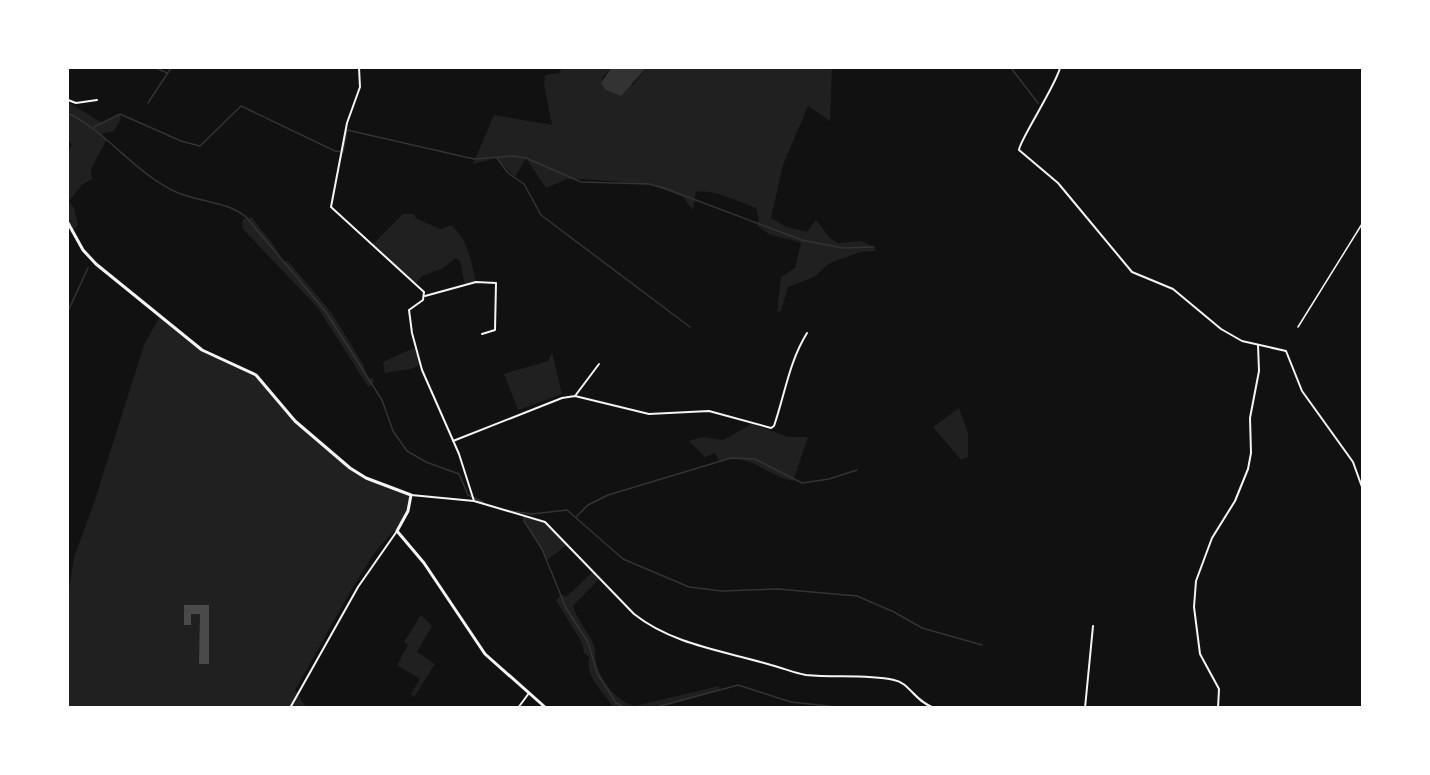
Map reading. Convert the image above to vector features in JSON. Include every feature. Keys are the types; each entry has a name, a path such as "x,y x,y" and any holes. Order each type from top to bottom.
{"street":[{"path":"360,68 360,87 346,123 331,207 416,284 425,296"},
{"path":"1060,68 1056,84 1037,118 1019,143 1019,150 1058,183 1132,272 1173,288 1221,328 1242,341 1286,351 1302,391 1353,462 1360,474 1362,487"},
{"path":"68,100 76,103 97,100"},
{"path":"68,223 83,250 96,264 202,350 256,375 295,421 350,468 366,478 411,495 474,501 545,522 634,614 645,623 690,643 803,674 847,674 893,680 906,685 921,703 934,708"},
{"path":"474,501 453,441 422,370 412,333 409,310 425,296 476,282 496,283 495,330 482,334"},
{"path":"453,441 562,398 575,396 649,414 709,411 771,428 774,426 782,402 790,367 807,333"},
{"path":"1218,708 1219,689 1200,654 1194,607 1196,581 1212,538 1234,501 1248,469 1251,453 1250,418 1259,371 1258,345"},
{"path":"575,396 599,364"},
{"path":"290,708 364,578 397,531 408,511 411,495"},
{"path":"397,531 424,563 484,654 546,708"},
{"path":"1085,708 1093,626"},
{"path":"518,708 529,693"}],"path":[{"path":"1298,327 1362,224"}],"shaded area":[{"path":"562,68 611,68 601,79 633,85 646,68 832,68 830,121 808,106 783,165 771,218 787,227 807,232 816,220 831,239 838,243 861,241 874,247 876,251 861,252 830,263 814,277 788,287 781,311 777,312 781,277 795,268 801,243 773,236 763,230 757,225 759,220 756,208 719,194 696,192 693,210 683,197 649,184 567,179 546,188 526,158 515,177 496,158 473,164 494,115 552,125 544,85 545,75 559,73"},
{"path":"611,68 646,68 621,96 606,90 601,83"},
{"path":"68,102 102,123 120,114 121,118 114,131 102,134 107,139 91,169 92,179 82,185 69,201 74,208 78,225 72,231 68,223 68,151 72,145 68,139"},
{"path":"403,214 413,214 417,219 441,229 451,225 465,244 476,282 465,285 460,261 456,258 443,268 422,276 416,283 372,245"},
{"path":"252,217 277,250 281,260 288,261 331,312 363,364 369,380 372,377 374,381 369,388 318,308 242,228 243,219"},
{"path":"160,316 202,350 256,375 283,409 350,468 366,478 411,495 401,523 378,548 362,573 295,690 306,707 68,708 68,595 74,557 92,509 144,345"},
{"path":"416,347 420,365 411,369 385,373 383,362"},
{"path":"552,352 562,394 518,410 504,374 548,361"},
{"path":"959,408 968,433 968,457 961,460 933,427"},
{"path":"752,424 788,437 808,437 793,481 750,462 731,459 719,461 715,453 705,457 689,441 702,437 723,440"},
{"path":"523,517 545,522 568,544 547,560"},
{"path":"594,571 600,578 573,606 594,645 601,676 616,696 635,706 719,686 720,690 668,705 613,707 592,677 588,664 589,657 584,653 582,643 556,600 561,595 567,596"},
{"path":"421,615 432,626 417,652 435,664 414,697 411,694 420,679 397,665 408,645 404,642"}],"building":[{"path":"184,605 209,605 209,664 199,664 200,614 191,614 191,625 184,625"}],"waterway":[{"path":"156,68 167,73"},
{"path":"148,103 171,68"},
{"path":"1011,68 1038,103"},
{"path":"94,127 120,114 181,141 200,146 241,106 335,151 343,152 347,130 474,159 513,156 526,158 581,182 649,184 664,188 802,240 843,248 874,247"},
{"path":"68,113 96,131 161,184 184,195 230,208 246,217 326,312 382,400 393,431 407,451 426,462 459,474 468,495 483,502"},
{"path":"497,158 508,173 524,184 541,215 690,327"},
{"path":"68,311 88,268"},
{"path":"576,517 588,505 608,495 731,458 755,459 802,483 829,479 857,470"},
{"path":"510,511 532,514 567,510 623,559 689,587 722,591 778,589 857,596 894,612 922,628 982,645"},
{"path":"525,516 524,521 542,549 566,608 588,642 597,673 616,703 625,708"},
{"path":"653,708 738,685 791,702 846,708"}]}
